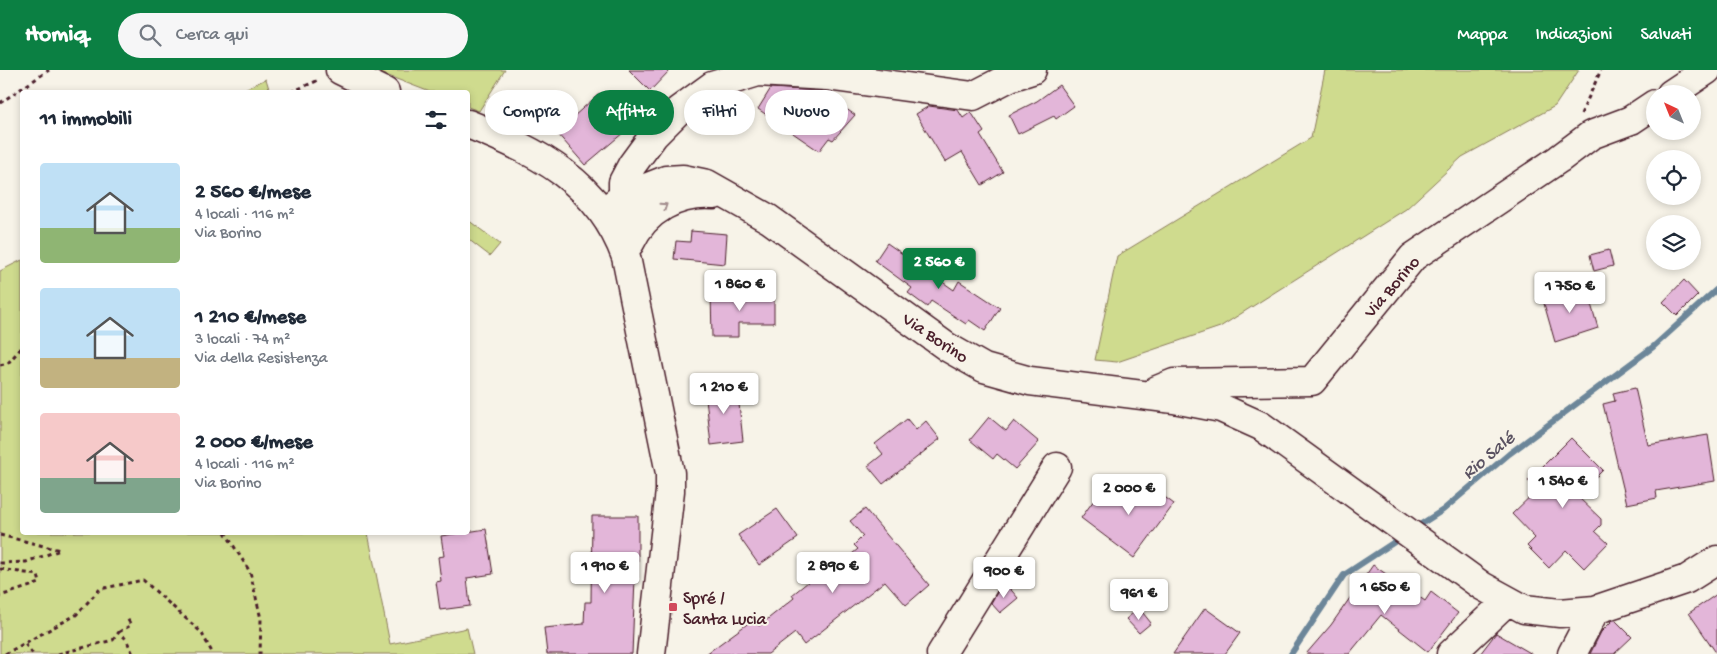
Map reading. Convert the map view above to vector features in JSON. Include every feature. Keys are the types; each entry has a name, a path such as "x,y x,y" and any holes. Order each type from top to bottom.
{"street":[{"path":"651,654 670,491 670,473 626,257 621,243 613,204 632,164 654,135 679,110 712,86 758,71 856,79 973,96 1010,77 1032,70"},
{"path":"1684,85 1707,70"},
{"path":"331,74 379,90"},
{"name":"Via Borino","path":"1143,395 1174,383 1312,381 1413,256 1559,160 1591,135 1631,120 1646,110"},
{"path":"470,125 509,140 550,162 571,178 613,204 638,228"},
{"name":"Via Borino","path":"613,204 650,185 683,179 707,184 730,196 816,251 947,347 984,368 1030,381 1143,395 1221,408 1241,416 1284,442 1507,602 1524,609 1579,613 1595,610 1687,579 1717,576"},
{"name":"Via Borino","path":"626,257 638,228 646,219 671,201 701,194 730,196"},
{"path":"941,654 1057,467"},
{"name":"Via Borino","path":"1687,579 1717,560"},
{"path":"1451,654 1507,602"},
{"path":"1572,654 1595,610"}],"path":[{"path":"0,103 49,70"},
{"path":"295,90 331,74"},
{"path":"0,365 8,363 20,349"},
{"path":"0,535 60,550 26,562 0,563 1,569 38,575 40,583 0,596"},
{"path":"227,535 250,572 261,619 260,654"},
{"path":"5,654 76,615 100,590 143,580 201,632 212,654"},
{"path":"58,654 113,640 120,632 131,625 127,618"},
{"path":"120,632 126,639 133,654"},
{"path":"25,644 33,654"}],"green space":[{"path":"373,70 505,70 492,90 485,90 485,102 479,111 470,108 470,90 425,90"},
{"path":"1325,70 1579,70 1555,106 1462,157 1406,209 1220,327 1117,362 1095,360 1117,256 1311,138"},
{"path":"266,79 269,90 242,90"},
{"path":"470,222 500,244 490,256 470,241"},
{"path":"20,261 20,535 368,535 390,644 467,628 473,654 0,654 0,271"}],"building":[{"path":"629,70 670,70 651,90"},
{"path":"1059,85 1074,106 1056,119 1054,116 1018,134 1009,115 1037,101"},
{"path":"771,88 804,90 770,90"},
{"path":"765,98 765,114 758,109"},
{"path":"588,104 588,135 621,135 585,165 559,135 578,135 578,112"},
{"path":"929,106 958,110 963,118 971,112 984,132 980,135 1003,172 982,185 962,152 945,162 916,114"},
{"path":"848,110 855,115 848,123"},
{"path":"796,135 837,135 833,140 829,138 819,151"},
{"path":"691,231 727,234 725,264 674,259 676,241 690,242"},
{"path":"887,243 954,290 959,281 1000,308 985,331 969,320 966,324 931,301 927,307 908,293 912,288 875,261"},
{"path":"1609,250 1613,266 1594,271 1590,255"},
{"path":"1684,280 1698,295 1677,316 1663,302"},
{"path":"1586,287 1598,328 1555,342 1543,300"},
{"path":"774,293 774,323 738,323 738,337 712,337 711,294"},
{"path":"737,385 743,441 711,445 705,389"},
{"path":"1635,388 1648,445 1708,435 1715,481 1656,491 1657,498 1627,504 1603,404 1615,401 1613,393"},
{"path":"989,417 1006,431 1014,421 1039,442 1015,469 997,454 993,459 970,440"},
{"path":"907,419 916,430 926,421 940,439 883,484 868,466 883,454 875,444"},
{"path":"1571,438 1603,470 1577,496 1601,519 1601,525 1595,531 1608,543 1584,568 1566,550 1549,568 1527,546 1535,538 1512,514 1537,490 1528,481"},
{"path":"1139,478 1174,504 1134,558 1081,518 1102,489 1121,503"},
{"path":"777,509 798,538 759,565 738,535"},
{"path":"865,509 929,585 906,605 885,581 804,645 795,633 768,654 706,654 754,619 759,626 794,598 792,595 819,573 823,578 858,549 854,545 863,536 850,521"},
{"path":"592,516 638,516 638,578 635,578 632,654 547,654 544,628 584,624 585,602 591,602"},
{"path":"486,529 493,574 467,578 470,606 440,610 436,582 441,581 438,557 444,556 441,536 470,535 470,531"},
{"path":"1373,565 1425,601 1431,592 1458,613 1428,652 1381,615 1349,654 1306,654 1331,625"},
{"path":"1006,584 1018,598 1000,613 991,603 998,591"},
{"path":"1717,594 1717,654 1689,613"},
{"path":"1139,608 1151,623 1139,633 1126,619"},
{"path":"1205,608 1240,633 1225,654 1173,654"},
{"path":"1613,620 1632,637 1614,654 1590,654 1601,632"},
{"path":"1496,633 1532,654 1480,654"}],"waterway":[{"name":"Rio Salé","path":"1415,528 1443,510 1509,454 1653,347 1717,289"},
{"name":"Rio Salé","path":"1291,654 1344,575 1402,537"}],"place":[{"name":"Spré / Santa Lucia","path":"673,607"}]}
